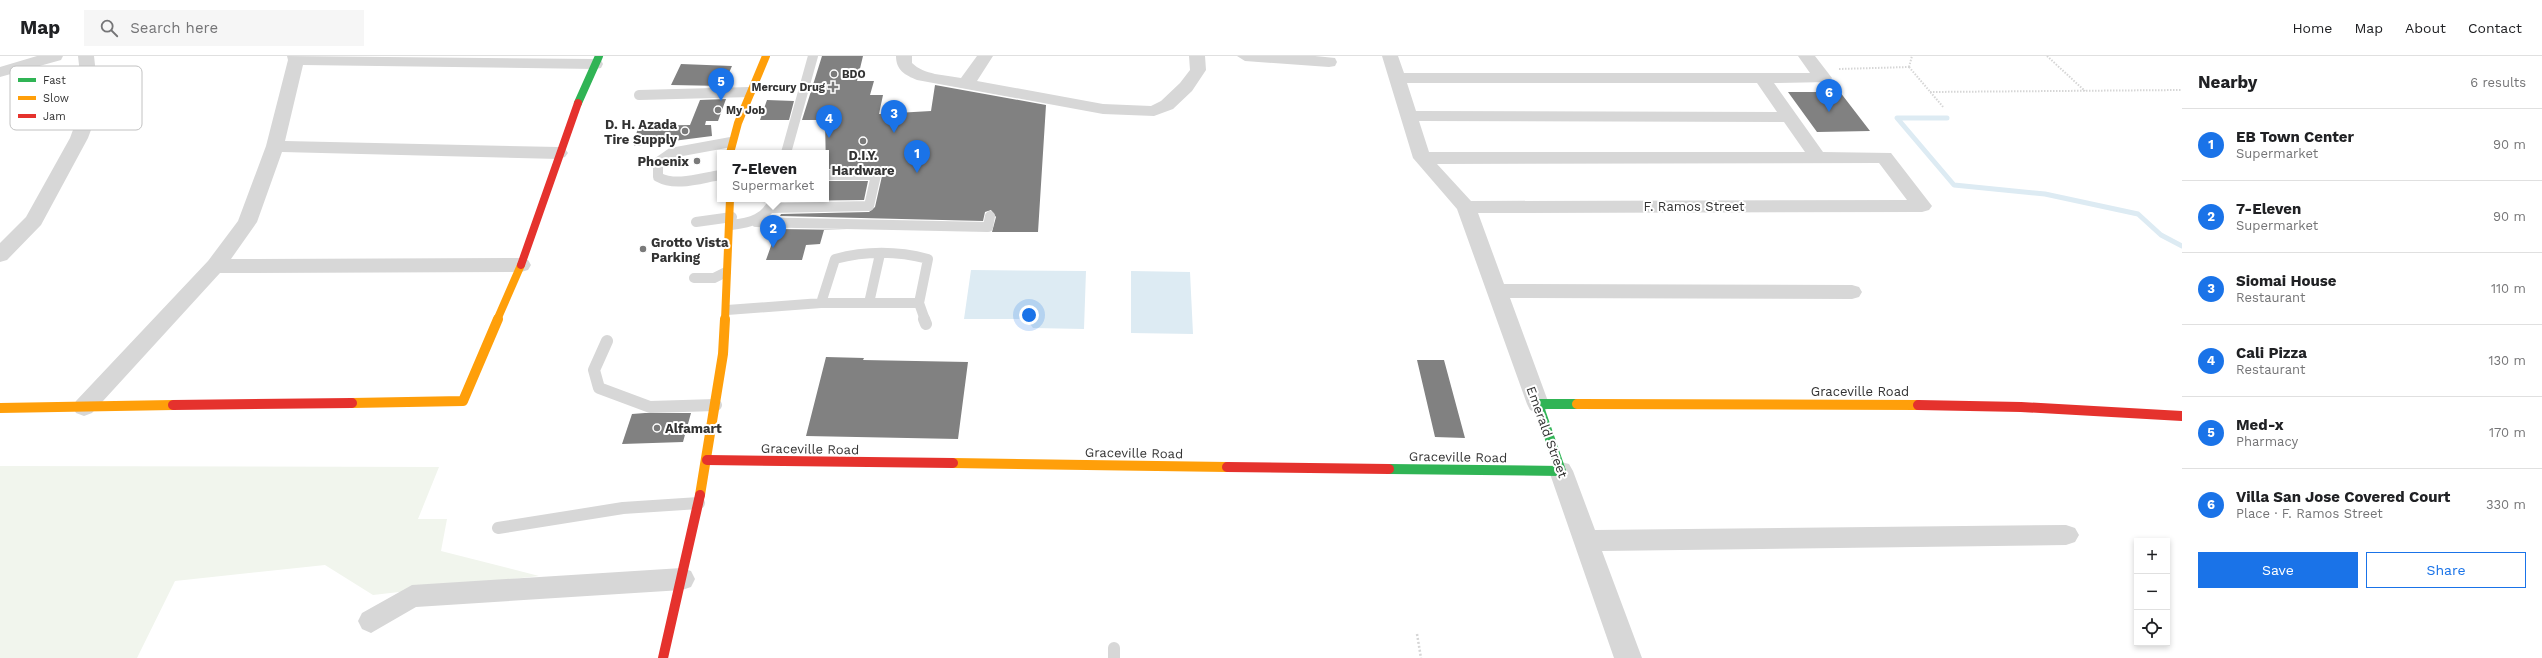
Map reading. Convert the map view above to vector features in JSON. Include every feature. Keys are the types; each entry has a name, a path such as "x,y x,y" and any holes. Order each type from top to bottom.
{"street":[{"path":"21,66 55,56"},
{"path":"86,56 87,66"},
{"path":"730,150 731,142 750,92 766,56"},
{"path":"904,56 904,64 911,71 922,76 1103,109 1154,111 1167,106 1186,87 1198,70 1197,56"},
{"path":"965,85 985,56"},
{"path":"1245,56 1329,62"},
{"path":"1390,56 1422,158 1466,207"},
{"path":"1397,78 1823,78 1806,56"},
{"path":"0,408 84,407 463,401 520,265 584,86 597,60 295,58 274,146 247,222 215,266 84,407"},
{"path":"0,72 10,69"},
{"path":"1762,78 1816,156"},
{"path":"1409,116 1789,117"},
{"path":"0,255 34,221 82,130"},
{"path":"274,146 559,153"},
{"path":"1422,158 1816,156"},
{"name":"F. Ramos Street","path":"1466,207 1922,206 1884,157 1816,156"},
{"path":"663,658 699,503 716,405 727,310 726,272 732,221 730,202"},
{"name":"Emerald Street","path":"1466,207 1628,658"},
{"path":"215,266 520,265"},
{"path":"1497,291 1852,292"},
{"name":"Graceville Road","path":"1538,404 1989,406 2076,408 2182,416"},
{"name":"Graceville Road","path":"707,460 1561,471"},
{"path":"1586,541 2066,535"},
{"path":"371,621 412,596 682,579"}],"lane":[{"path":"787,150 813,56"},
{"path":"639,95 750,92"},
{"path":"717,175 670,182 662,181 658,177 658,162 671,153 731,142"},
{"path":"756,222 773,203 869,206 876,175 829,175"},
{"path":"696,222 732,221 988,227 990,216"},
{"path":"869,303 880,254"},
{"path":"821,303 835,259 845,256 880,254 917,255 928,259 919,303 926,324"},
{"path":"694,278 714,278 726,272"},
{"path":"727,310 821,303 919,303"},
{"path":"607,341 594,370 599,388 650,407 716,405"},
{"path":"498,528 656,505 699,503"}],"path":[{"path":"1909,67 1912,56"},
{"path":"2047,56 2085,91"},
{"path":"1817,70 1909,67"},
{"path":"1909,67 1944,108"},
{"path":"1930,92 2182,90"},
{"path":"1417,634 1421,658"}],"shaded area":[{"path":"971,270 1086,271 1084,329 1033,328 1027,319 964,319"},
{"path":"1131,271 1190,272 1193,334 1131,333"},
{"path":"0,466 439,467 418,519 447,519 441,551 539,576 373,595 325,565 175,581 137,658 0,658"}],"building":[{"path":"822,56 863,56 857,81 874,81 870,95 883,95 879,114 931,111 935,85 1046,105 1038,232 992,232 996,217 991,210 985,212 983,221 780,216 781,214 869,212 875,207 882,176 880,170 829,169 829,150 826,150 825,120 802,120"},
{"path":"681,64 732,66 723,86 671,85"},
{"path":"1788,92 1840,92 1870,131 1817,132"},
{"path":"726,99 718,121 706,121 705,125 711,125 712,136 634,146 638,126 690,125 700,100"},
{"path":"767,100 794,101 789,120 760,120"},
{"path":"829,181 868,181 864,200 829,200"},
{"path":"777,229 848,230 824,230 820,244 806,245 802,260 766,260"},
{"path":"826,357 864,358 863,360 968,362 958,439 806,436"},
{"path":"1417,360 1444,360 1465,438 1435,437"},
{"name":"Alfamart","path":"691,413 683,442 622,444 632,414"}],"waterway":[{"path":"1947,118 1897,118 1954,185 2045,194 2138,214 2161,235 2182,246"}],"traffic: fast":[{"path":"578,103 599,56"},
{"path":"1389,469 1561,471 1538,404 1577,404"}],"traffic: slow":[{"path":"731,150 738,123 766,56"},
{"path":"700,495 723,354 730,202"},
{"path":"352,403 463,401 521,265"},
{"path":"1577,404 1918,405"},
{"path":"0,408 173,405"},
{"path":"953,463 1227,467"}],"traffic: jam":[{"path":"521,265 578,103"},
{"path":"173,405 352,403"},
{"path":"1918,405 2021,407 2182,416"},
{"path":"707,460 953,463"},
{"path":"1227,467 1389,469"},
{"path":"663,658 700,495"}],"place":[{"name":"BDO","path":"834,74"},
{"name":"Mercury Drug","path":"833,87"},
{"name":"Med-x","path":"721,101"},
{"name":"My Job","path":"718,110"},
{"name":"Villa San Jose Covered Court","path":"1829,112"},
{"name":"D. H. Azada Tire Supply","path":"685,131"},
{"name":"Siomai House","path":"894,133"},
{"name":"Cali Pizza","path":"829,138"},
{"name":"D.I.Y. Hardware","path":"863,141"},
{"name":"Phoenix","path":"697,161"},
{"name":"EB Town Center","path":"917,173"},
{"name":"7-Eleven","path":"773,248"},
{"name":"Grotto Vista Parking","path":"643,249"},
{"name":"Alfamart","path":"657,428"}]}
